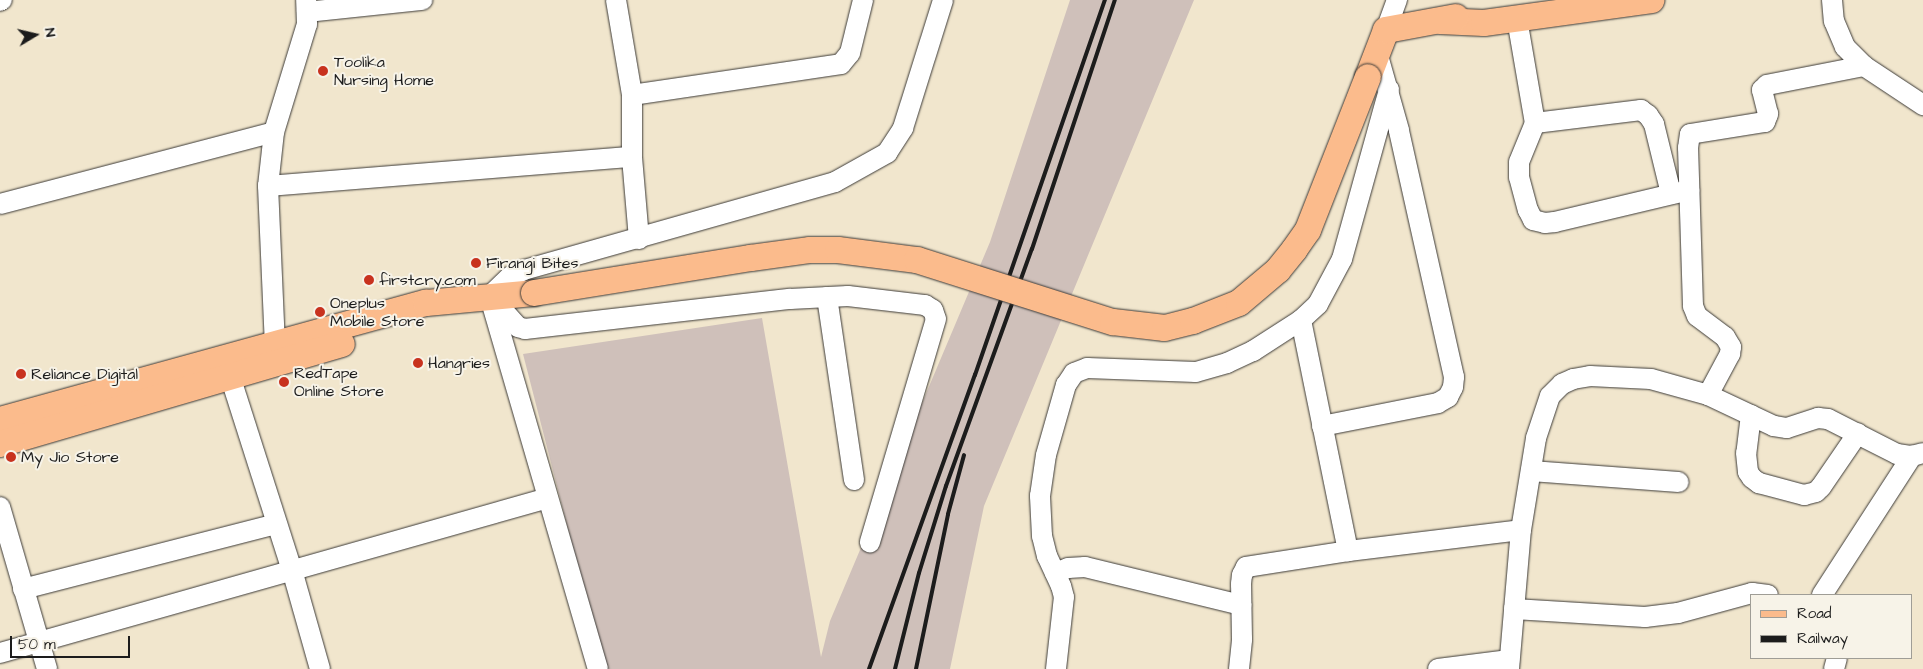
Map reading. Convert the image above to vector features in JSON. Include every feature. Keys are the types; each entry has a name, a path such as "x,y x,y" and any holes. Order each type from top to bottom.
{"main road":[{"path":"0,420 430,318 457,302 490,296 534,293 810,250 838,250 917,260 1113,322 1165,328 1184,324 1219,313 1239,303 1278,270 1308,230 1379,83 1382,41 1440,21 1484,23 1526,9 1651,0"},
{"path":"0,444 230,376 277,353"}],"street":[{"path":"277,353 268,186 274,132 308,24 307,6 422,0"},
{"path":"616,0 632,94 632,158 639,239"},
{"path":"632,94 841,64 850,53 863,0"},
{"path":"490,296 510,277 524,270 835,182 887,153 903,128 943,0"},
{"path":"1382,41 1397,0"},
{"path":"1832,0 1838,36 1845,47 1864,66 1923,105"},
{"path":"1526,9 1534,123 1519,162 1519,177 1528,210 1533,220 1545,223 1555,222 1680,192"},
{"path":"1680,192 1690,134 1765,122 1768,114 1762,90 1767,85 1864,66"},
{"path":"1056,669 1064,597 1047,556 1042,536 1040,496 1046,455 1066,385 1074,372 1087,368 1196,372 1227,363 1253,351 1301,320 1318,304 1342,259 1379,83"},
{"path":"1322,426 1438,403 1448,397 1453,387 1454,378 1379,83"},
{"path":"1534,123 1641,110 1648,115 1654,124 1680,192 1693,306 1697,316 1725,337 1731,347 1730,354 1708,395"},
{"path":"0,204 274,132"},
{"path":"268,186 632,158"},
{"path":"490,296 518,327 525,329 827,297 862,296 925,305 932,310 936,319 870,542"},
{"path":"490,296 598,669"},
{"path":"827,297 854,480"},
{"path":"1301,320 1348,551"},
{"path":"230,376 292,570 320,669"},
{"path":"1438,669 1509,665 1521,530 1536,438 1550,396 1562,384 1573,379 1615,376 1651,380 1708,395 1781,428 1818,418 1828,418 1898,454 1917,454"},
{"path":"1750,415 1746,453 1748,472 1759,483 1804,496 1816,492 1821,487 1858,433"},
{"path":"1823,594 1917,454"},
{"path":"1531,471 1679,482"},
{"path":"0,653 548,498"},
{"path":"0,507 47,669"},
{"path":"23,589 277,524"},
{"path":"1239,669 1242,639 1242,574 1246,567 1348,551 1521,530"},
{"path":"1055,573 1068,568 1085,567 1241,605"},
{"path":"1514,609 1662,616 1750,594"}],"shaded area":[{"path":"1070,0 1194,0 984,506 950,669 604,669 523,354 762,318 821,657 830,621 990,242"}],"railway":[{"path":"869,669 975,375 1105,0"},
{"path":"895,669 919,573 946,486 1032,249 1115,0"},
{"path":"916,669 948,514 964,455"}],"place":[{"name":"Toolika Nursing Home","path":"323,71"},
{"name":"Firangi Bites","path":"476,263"},
{"name":"firstcry.com","path":"369,280"},
{"name":"Oneplus Mobile Store","path":"320,312"},
{"name":"Hangries","path":"418,363"},
{"name":"Reliance Digital","path":"21,374"},
{"name":"RedTape Online Store","path":"284,382"},
{"name":"My Jio Store","path":"11,457"}]}
